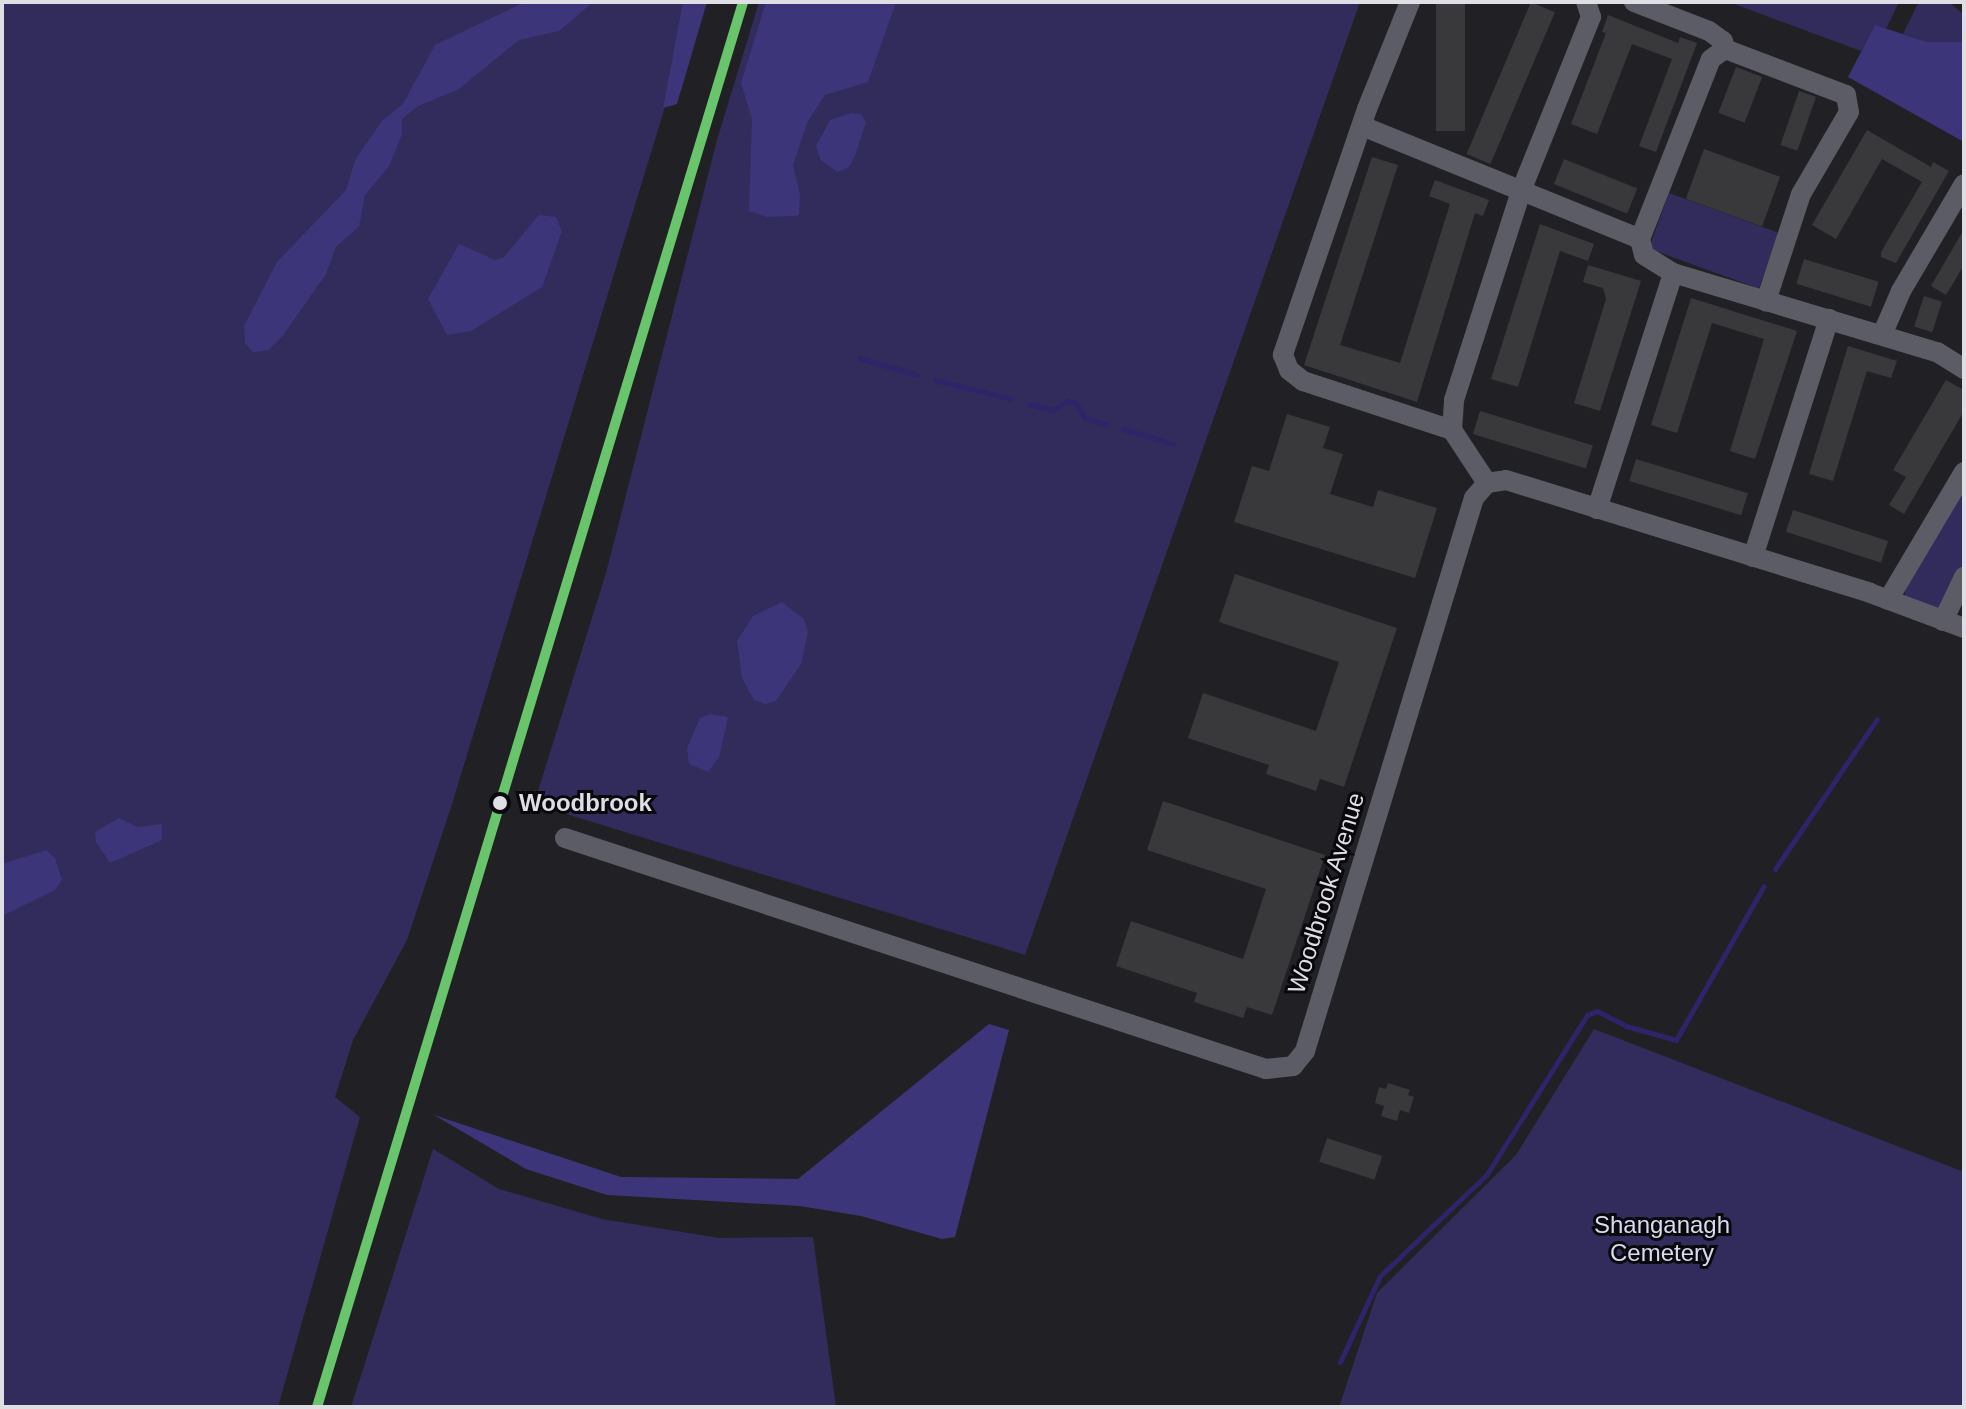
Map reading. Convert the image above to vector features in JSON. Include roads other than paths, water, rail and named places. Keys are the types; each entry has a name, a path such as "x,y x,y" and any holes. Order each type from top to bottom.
{"street":[{"path":"1410,2 1362,126 1283,355 1289,370 1303,381 1452,430"},
{"path":"1634,2 1709,31 1723,41 1725,49"},
{"path":"1593,4 1591,17 1521,191 1454,400 1452,430 1487,483 1506,480 1888,600 1964,628"},
{"path":"1725,49 1711,59 1640,239 1644,255 1673,273 1937,352 1964,369"},
{"path":"1725,49 1846,95 1850,102 1801,194 1766,301"},
{"path":"1362,126 1640,239"},
{"path":"1882,335 1901,291 1964,184"},
{"path":"1597,509 1673,273"},
{"path":"1753,557 1829,319"},
{"path":"1888,600 1964,472"},
{"name":"Woodbrook Avenue","path":"565,838 1266,1069 1293,1066 1309,1039 1474,498 1487,483"},
{"path":"1943,621 1964,577"}],"waterway":[{"path":"860,358 917,375"},
{"path":"935,380 1011,399"},
{"path":"1029,404 1053,410 1067,401 1076,403 1085,418 1105,424"},
{"path":"1123,429 1173,444"},
{"path":"1775,869 1877,719"},
{"path":"1340,1362 1380,1276 1487,1174 1587,1015 1597,1011 1626,1026 1676,1040 1764,886"}],"place":[{"name":"Woodbrook","path":"500,803"}],"park label":[{"name":"Shanganagh Cemetery","path":"1662,1239"}]}
